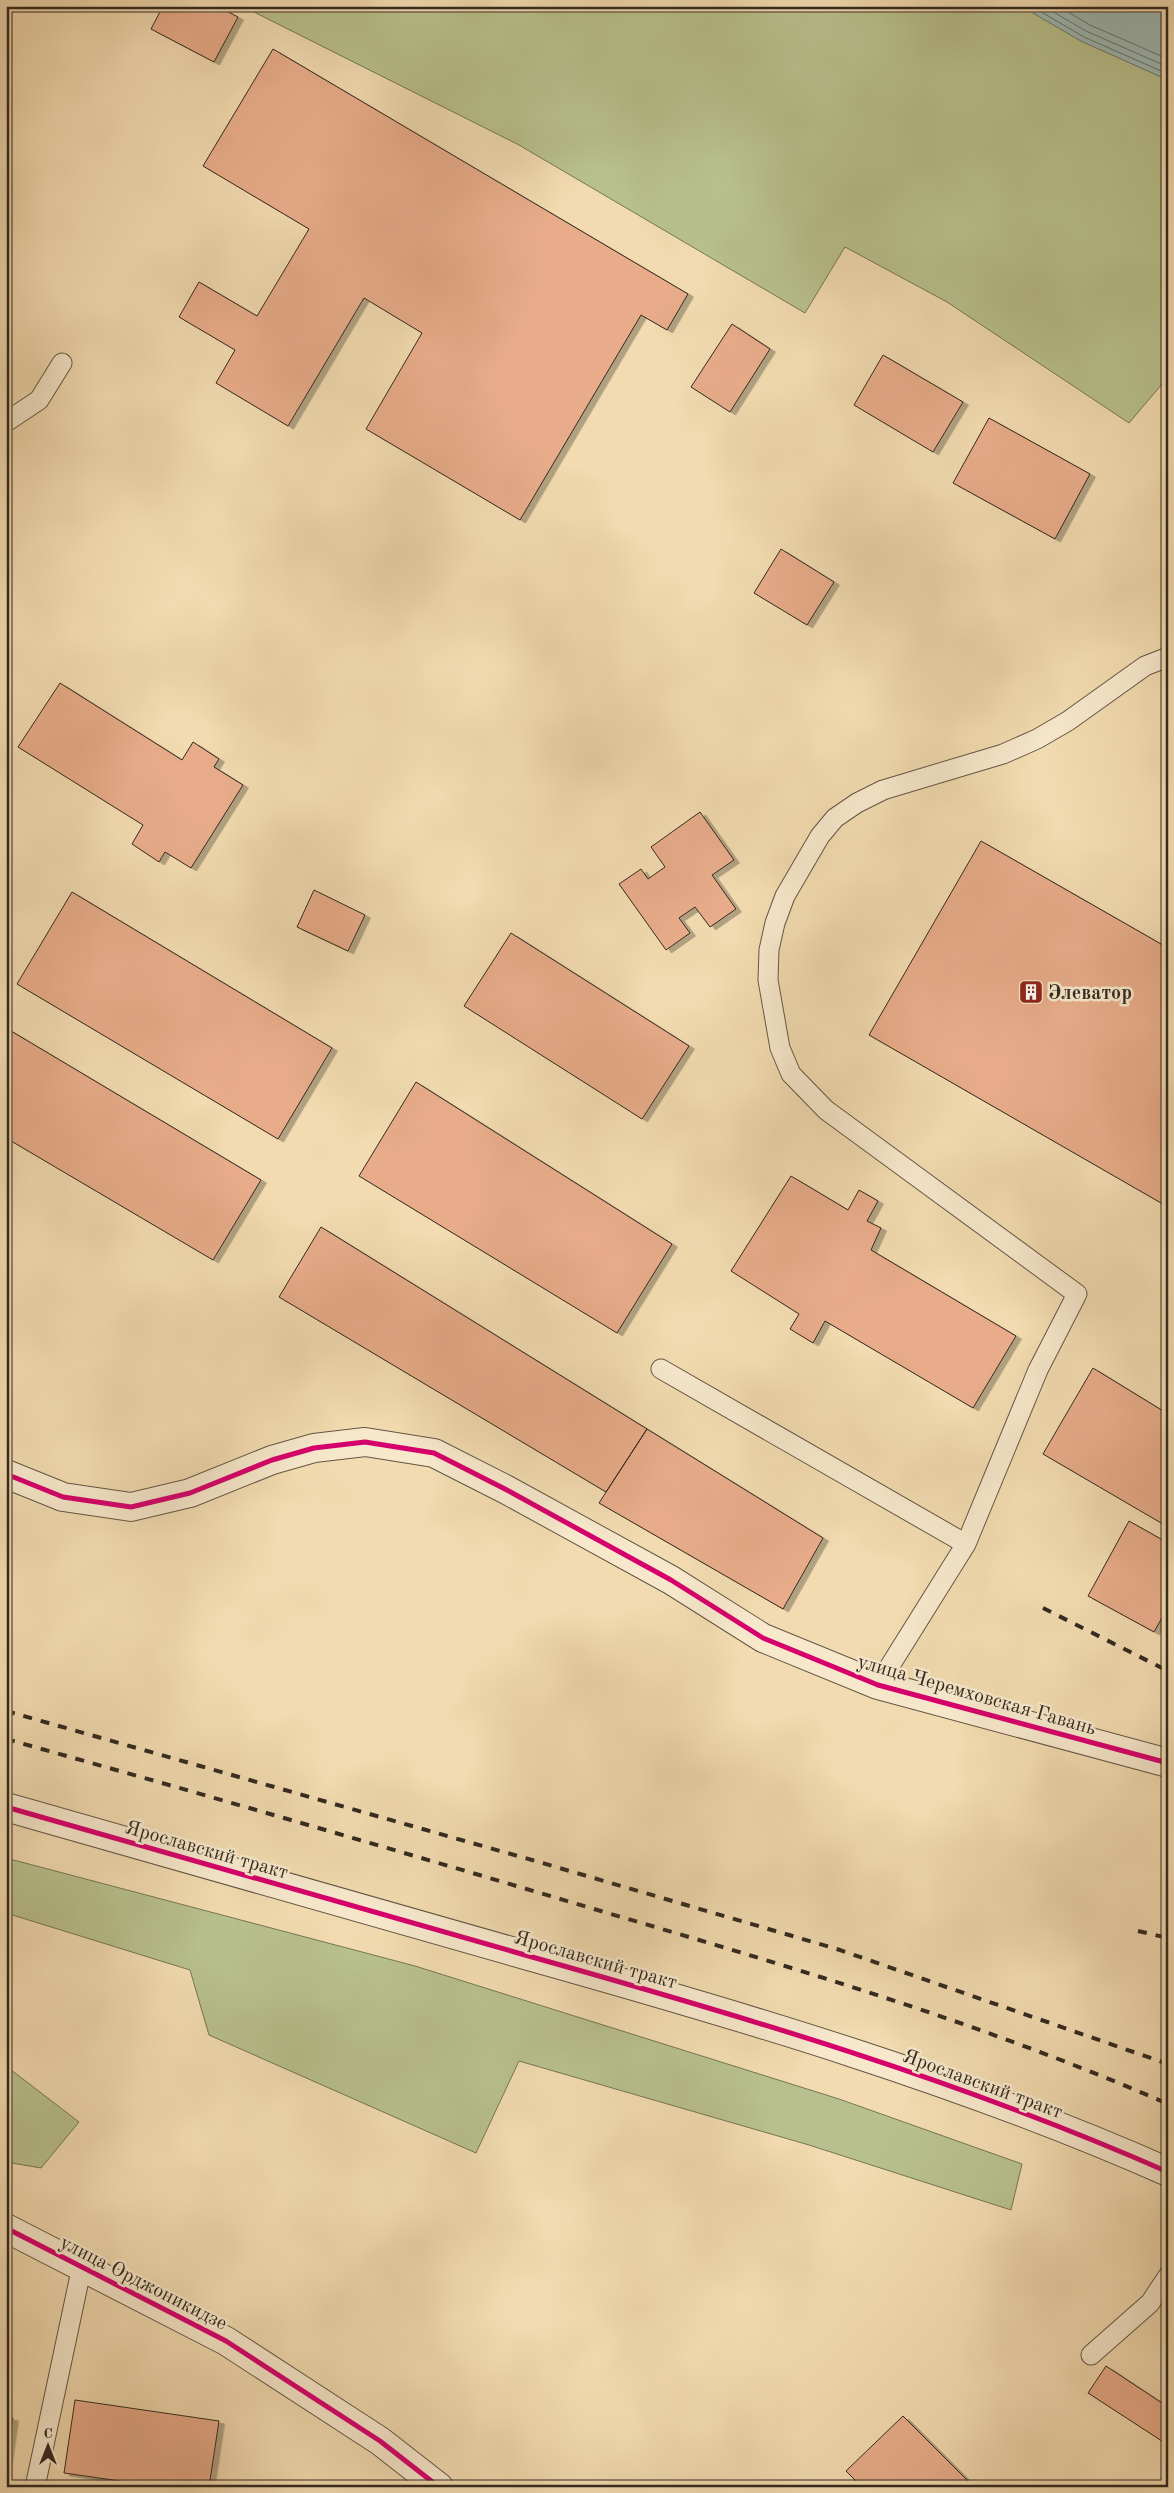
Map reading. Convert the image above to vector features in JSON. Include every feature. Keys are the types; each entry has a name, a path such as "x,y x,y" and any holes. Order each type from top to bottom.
{"street":[{"name":"улица Черемховская Гавань","path":"6,1474 63,1497 131,1507 190,1493 272,1460 314,1448 365,1442 434,1453 671,1580 763,1638 878,1684 1168,1763"},
{"name":"Ярославский тракт","path":"6,1807 675,1997 758,2023 961,2089 1095,2140 1168,2172"},
{"name":"улица Орджоникидзе","path":"6,2228 226,2341 380,2441 439,2487"}],"lane":[{"path":"6,422 39,400 62,363"},
{"path":"878,1684 966,1544 1038,1370 1077,1294 826,1110 791,1074 780,1048 768,980 769,950 775,923 785,896 820,836 834,818 857,802 883,790 1002,754 1037,740 1068,721 1144,666 1168,657"},
{"path":"661,1369 966,1544"},
{"path":"35,2487 82,2266"},
{"path":"1091,2355 1150,2303 1168,2276"}],"green space":[{"path":"242,6 1021,6 1081,41 1168,80 1168,377 1129,423 947,302 845,247 805,313 519,145"},
{"path":"6,1858 415,1966 839,2099 1022,2164 1011,2210 809,2145 519,2061 476,2153 209,2035 190,1970 6,1913"},
{"path":"6,2066 79,2122 41,2168 6,2162"}],"water":[{"path":"1021,6 1168,6 1168,80 1081,41"}],"building":[{"path":"163,6 217,6 238,17 214,62 151,29"},
{"path":"273,49 688,294 667,330 641,315 520,520 366,429 422,333 364,298 288,426 216,383 235,350 179,317 199,282 257,316 309,229 203,166"},
{"path":"732,324 770,349 730,412 691,387"},
{"path":"883,355 963,402 933,452 854,405"},
{"path":"989,418 1090,474 1055,539 953,483"},
{"path":"781,549 834,582 807,625 754,593"},
{"path":"60,683 182,760 193,742 219,759 214,767 243,785 191,868 165,852 159,862 132,844 143,825 18,747"},
{"path":"700,812 734,860 712,875 736,909 710,927 695,907 679,918 690,933 666,950 619,884 641,869 648,879 665,867 651,847"},
{"name":"Элеватор","path":"981,841 1168,948 1168,1207 869,1035"},
{"path":"314,890 365,915 348,951 297,927"},
{"path":"72,892 332,1048 278,1139 17,984"},
{"path":"511,933 689,1046 642,1119 464,1006"},
{"path":"6,1028 261,1180 213,1260 6,1138"},
{"path":"416,1082 672,1244 617,1333 359,1176"},
{"path":"791,1176 848,1210 859,1190 878,1201 867,1221 881,1228 871,1250 1016,1336 973,1408 825,1321 813,1343 790,1329 799,1314 731,1271"},
{"path":"321,1227 647,1429 606,1492 279,1297"},
{"path":"1093,1368 1168,1414 1168,1527 1043,1454"},
{"path":"647,1429 823,1538 783,1609 599,1503"},
{"path":"1129,1521 1168,1543 1168,1607 1154,1632 1088,1596"},
{"path":"1106,2366 1168,2407 1168,2445 1088,2393"},
{"path":"75,2400 219,2421 209,2487 162,2487 64,2473"},
{"path":"903,2416 974,2487 862,2487 846,2471"},
{"path":"6,2417 13,2418 6,2466"}],"railway":[{"path":"1043,1608 1168,1671"},
{"path":"6,1711 532,1860 837,1949 1168,2064"},
{"path":"6,1739 374,1844 812,1974 1028,2047 1168,2104"},
{"path":"1138,1931 1168,1938"}],"cycle path":[{"path":"6,1474 63,1497 131,1507 190,1493 272,1460 314,1448 365,1442 434,1453 505,1489 671,1580 763,1638 878,1685 1168,1763"},
{"path":"6,1807 769,2026 930,2079 1010,2108 1168,2172"},
{"path":"6,2228 226,2341 380,2441 439,2487"}],"place":[{"name":"Элеватор","path":"1031,992"}]}
